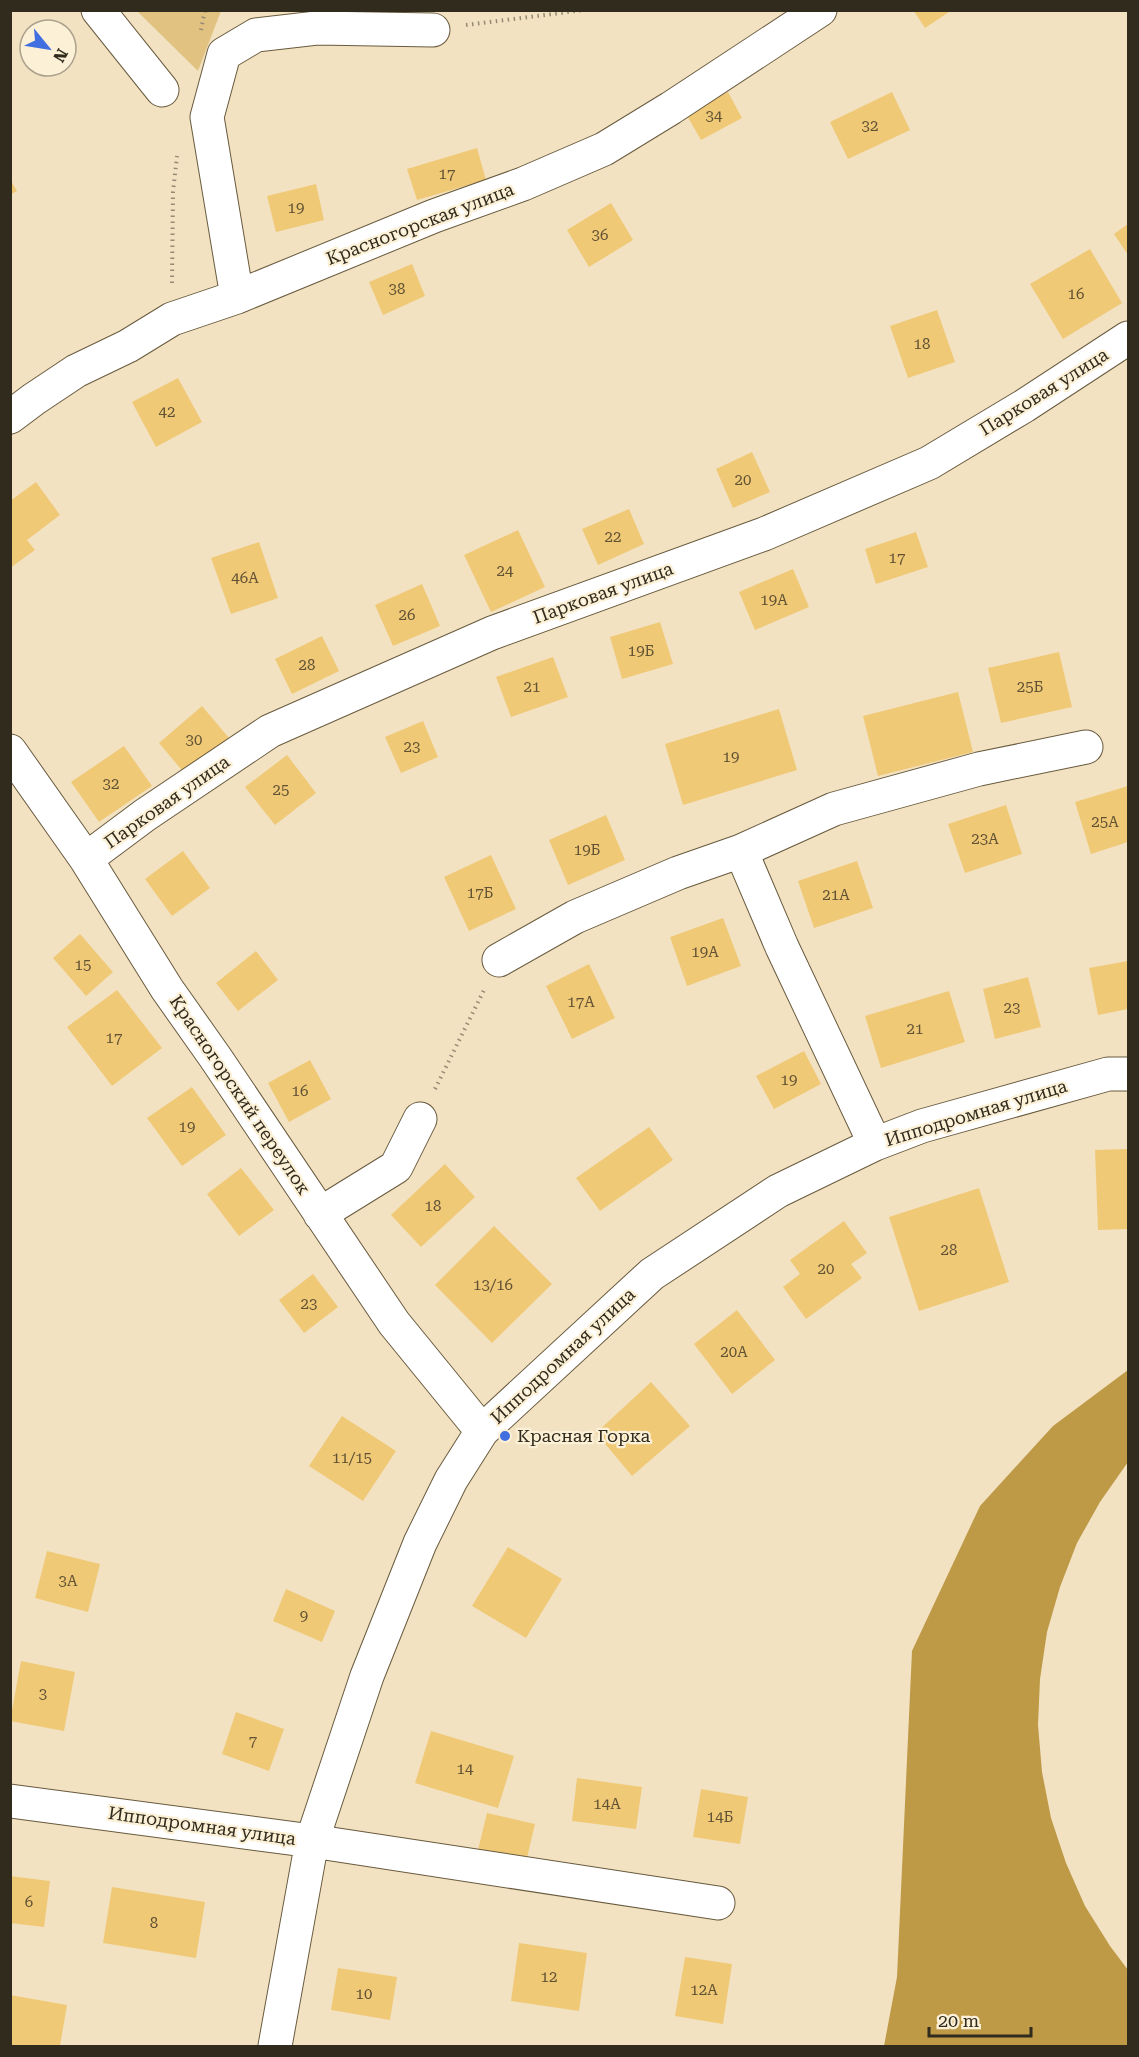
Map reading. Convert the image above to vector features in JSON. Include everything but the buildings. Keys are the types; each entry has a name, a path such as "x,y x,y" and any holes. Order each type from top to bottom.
{"street":[{"path":"98,10 162,90"},
{"name":"Красногорская улица","path":"10,417 76,371 128,346 172,319 237,297 434,216 523,184 604,149 820,10"},
{"path":"237,297 207,117 224,54 256,35 316,28 433,30"},
{"name":"Парковая улица","path":"86,859 144,815 270,731 492,633 764,534 929,462 1023,406 1128,338"},
{"path":"499,960 575,917 678,873 741,851 834,810 979,769 1086,747"},
{"name":"Красногорский переулок","path":"10,751 86,859 167,989 216,1057 394,1323 482,1431"},
{"path":"741,851 782,947 875,1144"},
{"name":"Ипподромная улица","path":"10,1801 312,1841 367,1676 420,1542 451,1480 482,1431 652,1274 778,1191 875,1144 922,1126 1108,1074 1128,1074"},
{"path":"320,1214 396,1167 420,1119"},
{"path":"275,2046 312,1841 718,1903"}],"path":[{"path":"433,30 584,10"},
{"path":"172,319 171,242 178,147"},
{"path":"420,1119 499,960"}],"shaded area":[{"path":"137,11 221,11 198,71"},
{"path":"1128,1370 1128,1462 1100,1502 1077,1543 1060,1587 1047,1632 1040,1679 1038,1725 1042,1772 1051,1818 1066,1863 1085,1906 1128,1970 1128,2046 884,2046 897,1977 912,1651 980,1506 1053,1426"}],"place":[{"name":"Красная Горка","path":"505,1436"}]}
